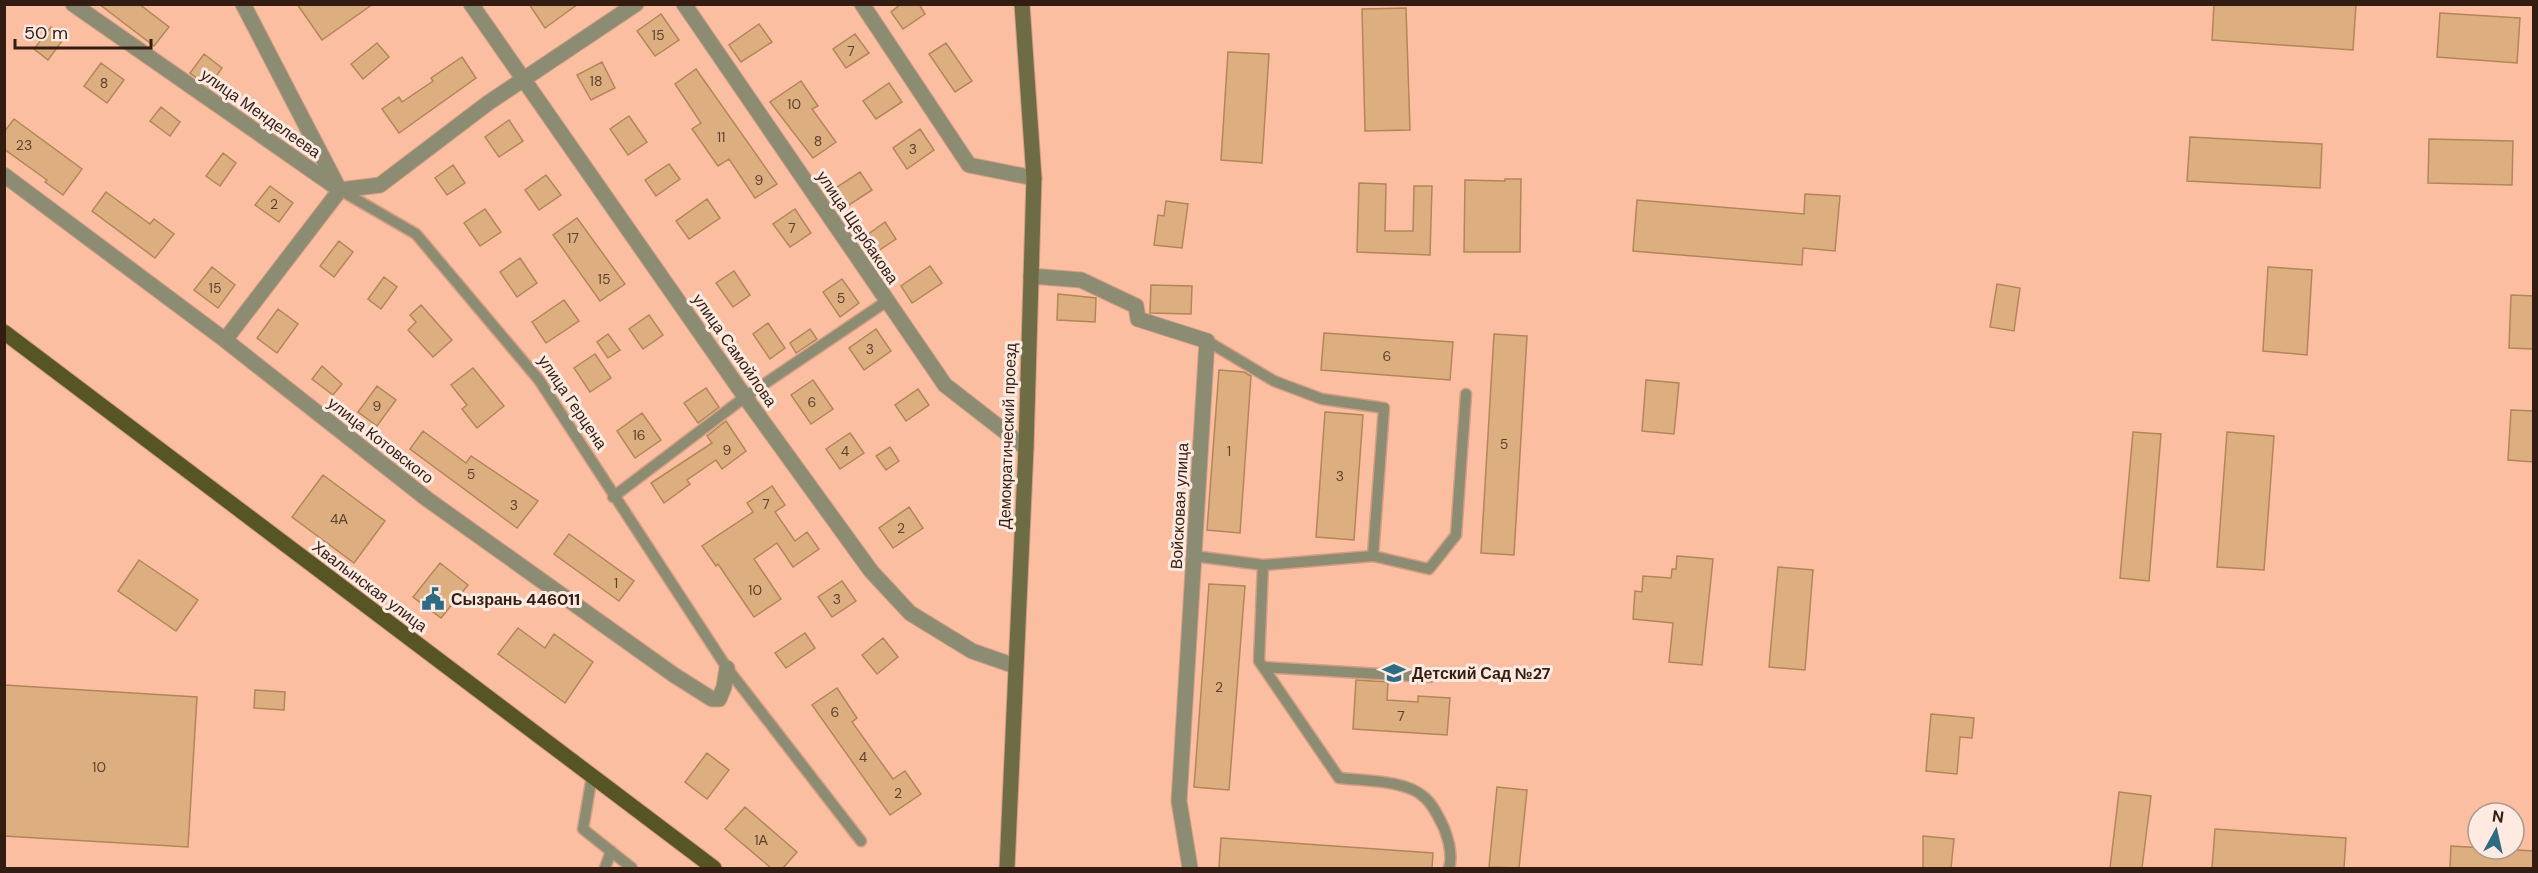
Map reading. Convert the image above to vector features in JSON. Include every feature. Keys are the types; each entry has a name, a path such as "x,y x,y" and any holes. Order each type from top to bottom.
{"main road":[{"name":"Демократический проезд","path":"1007,868 1026,448 1034,178 1022,4"},
{"name":"Хвалынская улица","path":"4,332 714,868"}],"street":[{"name":"улица Менделеева","path":"73,4 340,190"},
{"path":"243,4 340,190"},
{"name":"улица Самойлова","path":"471,4 745,397 872,572 910,613 972,651 1015,666"},
{"path":"225,340 340,190 381,184 523,78 636,4"},
{"name":"улица Щербакова","path":"684,4 945,385 1026,448"},
{"path":"862,4 969,165 1034,178"},
{"name":"улица Котовского","path":"4,175 225,340 427,500 674,675 712,699 719,699 724,687 727,668"},
{"path":"1031,276 1081,280 1136,306 1138,319 1206,341"},
{"name":"Войсковая улица","path":"1190,868 1179,801 1206,341"}],"lane":[{"name":"улица Герцена","path":"340,190 416,234 539,380 613,497 727,668 861,841"},
{"path":"613,497 745,397 887,301"},
{"path":"1206,341 1274,381 1322,399 1384,408 1373,556"},
{"path":"1194,556 1263,565 1373,556 1429,569 1456,535 1466,394"},
{"path":"1263,565 1259,661 1339,778 1397,784 1424,796 1438,815 1447,835 1452,858 1449,868"},
{"path":"1263,667 1430,677"},
{"path":"592,776 583,829 632,868"},
{"path":"604,868 611,851"}],"building":[{"path":"99,4 139,4 169,27 154,46"},
{"path":"297,4 373,4 322,40"},
{"path":"529,4 578,4 545,28"},
{"path":"901,4 919,4 925,14 903,29 891,12"},
{"path":"2214,4 2356,4 2353,50 2212,40"},
{"path":"1406,8 1410,130 1365,131 1362,9"},
{"path":"2440,13 2520,18 2517,63 2437,57"},
{"path":"661,14 679,40 655,56 637,31"},
{"path":"759,24 772,42 741,62 729,45"},
{"path":"51,27 65,37 48,60 34,49"},
{"path":"855,34 869,53 846,68 833,49"},
{"path":"377,43 389,57 363,79 351,64"},
{"path":"946,43 972,81 955,92 929,54"},
{"path":"1228,52 1269,54 1262,163 1221,160"},
{"path":"204,54 222,68 209,87 190,73"},
{"path":"462,57 476,78 399,133 382,109 399,97 402,102 433,81 431,78"},
{"path":"602,62 615,88 591,100 577,75"},
{"path":"101,63 124,80 107,103 84,86"},
{"path":"696,69 777,184 755,198 729,159 718,166 692,129 701,123 675,84"},
{"path":"801,81 818,106 812,109 836,142 813,158 770,102"},
{"path":"889,83 902,102 876,119 863,101"},
{"path":"161,107 180,122 170,136 150,121"},
{"path":"629,116 647,142 628,155 610,129"},
{"path":"14,119 82,169 63,195 45,182 47,180 4,149 4,132"},
{"path":"509,120 523,141 499,157 485,137"},
{"path":"920,129 934,150 907,169 893,148"},
{"path":"2190,137 2322,144 2320,188 2187,181"},
{"path":"2429,139 2513,141 2512,185 2428,183"},
{"path":"223,153 236,163 220,186 206,176"},
{"path":"669,164 680,179 656,196 645,180"},
{"path":"453,165 465,183 447,195 435,178"},
{"path":"860,172 872,190 846,207 834,189"},
{"path":"546,175 561,195 539,210 525,190"},
{"path":"1505,179 1521,179 1520,252 1464,252 1465,180 1505,181"},
{"path":"1359,183 1386,184 1385,231 1413,231 1414,186 1432,186 1430,255 1357,252"},
{"path":"270,186 293,203 279,222 255,205"},
{"path":"106,192 150,224 154,219 174,234 155,258 92,211"},
{"path":"1805,194 1840,196 1835,251 1803,248 1802,265 1633,251 1637,200 1804,214"},
{"path":"707,199 720,218 689,239 676,221"},
{"path":"1166,201 1188,204 1182,248 1154,245 1158,215 1164,216"},
{"path":"485,209 501,232 480,246 464,223"},
{"path":"795,209 811,233 790,247 773,224"},
{"path":"577,218 625,284 600,301 553,235"},
{"path":"885,222 896,239 878,251 867,235"},
{"path":"339,241 353,252 334,277 320,266"},
{"path":"520,258 537,283 517,297 500,272"},
{"path":"930,266 942,283 912,303 901,286"},
{"path":"212,267 235,285 218,308 194,290"},
{"path":"2268,267 2312,270 2307,355 2263,351"},
{"path":"734,271 750,295 733,307 716,283"},
{"path":"384,277 397,287 381,309 368,299"},
{"path":"842,279 859,303 840,317 823,292"},
{"path":"1997,284 2020,288 2014,331 1990,327"},
{"path":"1151,285 1192,286 1191,314 1150,313"},
{"path":"1058,294 1096,298 1095,322 1057,320"},
{"path":"2511,295 2534,296 2534,349 2509,348"},
{"path":"564,300 579,321 546,343 532,322"},
{"path":"421,305 452,340 433,357 408,330 416,322 410,315"},
{"path":"278,309 298,324 277,353 257,338"},
{"path":"649,315 663,335 643,349 629,329"},
{"path":"768,323 785,348 770,359 753,334"},
{"path":"810,329 817,339 796,353 790,343"},
{"path":"876,329 891,351 864,370 849,348"},
{"path":"1324,333 1453,342 1450,380 1321,370"},
{"path":"608,334 620,350 608,358 597,342"},
{"path":"1494,334 1527,336 1514,555 1481,553"},
{"path":"595,354 611,378 590,392 574,368"},
{"path":"322,366 342,384 333,395 312,379"},
{"path":"473,368 504,406 477,428 462,409 467,405 451,385"},
{"path":"1219,370 1244,372 1251,376 1240,533 1207,530"},
{"path":"813,380 833,409 811,424 791,395"},
{"path":"1646,380 1679,383 1674,434 1642,431"},
{"path":"377,386 396,400 377,426 358,412"},
{"path":"706,388 719,407 698,423 684,403"},
{"path":"918,389 929,405 906,421 895,405"},
{"path":"2511,410 2534,411 2534,462 2508,460"},
{"path":"1325,412 1363,415 1354,540 1316,537"},
{"path":"642,413 661,440 635,458 617,431"},
{"path":"726,421 746,451 722,469 716,460 687,480 690,484 664,503 651,483 712,443 707,436"},
{"path":"423,431 466,463 471,456 538,501 517,528 410,449"},
{"path":"2133,432 2161,434 2149,581 2120,578"},
{"path":"2227,432 2274,436 2264,570 2217,567"},
{"path":"850,433 864,453 840,469 826,449"},
{"path":"890,447 899,461 886,470 876,456"},
{"path":"323,475 385,521 354,563 292,517"},
{"path":"772,486 785,505 775,512 795,541 807,532 819,549 793,567 777,543 754,559 781,599 754,617 718,564 716,566 702,546 753,512 747,503"},
{"path":"909,507 923,528 893,548 879,528"},
{"path":"569,534 634,581 619,601 554,554"},
{"path":"1677,556 1713,559 1702,665 1669,662 1673,623 1633,619 1635,591 1642,592 1643,576 1671,578 1672,569 1676,569"},
{"path":"139,560 198,600 176,631 118,591"},
{"path":"440,563 468,585 441,618 413,597"},
{"path":"1778,567 1813,570 1805,670 1769,667"},
{"path":"842,581 856,601 832,617 818,597"},
{"path":"1209,584 1245,586 1229,790 1194,787"},
{"path":"518,628 545,648 554,634 593,662 565,703 498,654"},
{"path":"805,633 815,648 786,668 775,653"},
{"path":"883,638 898,657 877,674 862,655"},
{"path":"1356,680 1388,682 1387,700 1418,702 1418,696 1450,698 1447,735 1353,729"},
{"path":"4,685 197,697 188,847 4,836"},
{"path":"837,688 857,718 852,722 893,779 905,771 921,794 890,815 812,705"},
{"path":"255,690 285,692 284,710 254,708"},
{"path":"1931,714 1974,718 1972,738 1960,737 1957,774 1926,771"},
{"path":"707,753 729,770 707,799 685,782"},
{"path":"1497,787 1527,790 1519,868 1489,867"},
{"path":"2119,792 2151,796 2142,868 2110,868"},
{"path":"745,807 797,852 783,868 771,868 725,829"},
{"path":"2215,829 2346,838 2344,868 2212,868"},
{"path":"1923,836 1954,839 1951,868 1923,868"},
{"path":"1221,838 1433,853 1432,868 1219,868"},
{"path":"2451,846 2466,847 2466,861 2526,861 2526,851 2534,851 2534,868 2450,868"}],"place":[{"name":"Сызрань 446011","path":"433,599"},
{"name":"Детский Сад №27","path":"1394,673"}]}
